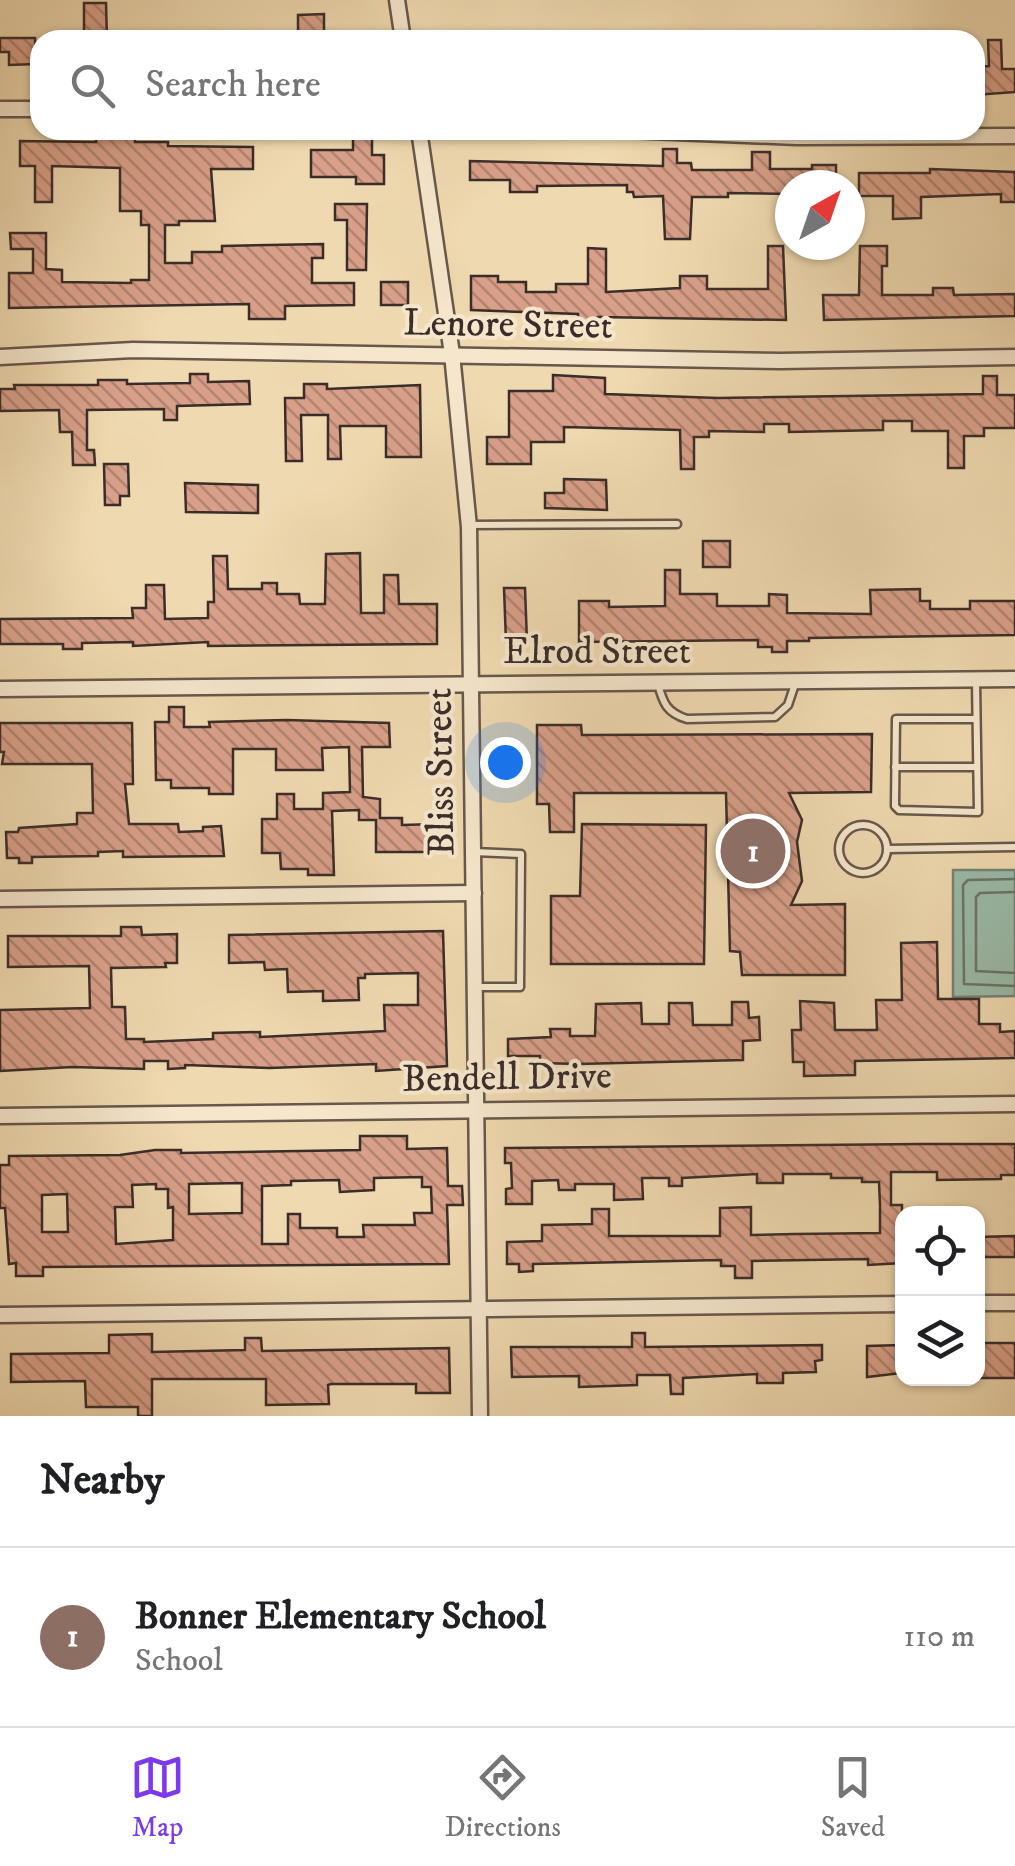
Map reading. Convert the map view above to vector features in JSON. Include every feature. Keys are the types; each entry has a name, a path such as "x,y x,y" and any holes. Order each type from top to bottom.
{"street":[{"path":"396,0 402,30"},
{"path":"0,109 30,109"},
{"path":"985,136 1015,136"},
{"name":"Bliss Street","path":"420,140 452,354 468,525 480,1416"},
{"name":"Lenore Street","path":"0,357 133,350 782,361 1015,357"},
{"name":"Elrod Street","path":"0,689 1015,679"},
{"path":"0,899 474,893"},
{"name":"Bendell Drive","path":"0,1116 1015,1104"},
{"path":"985,1303 1015,1303"},
{"path":"0,1316 895,1304"}],"lane":[{"path":"468,525 676,524"},
{"path":"976,680 978,812 908,812 896,806 896,719 976,718"},
{"path":"658,683 663,704 675,715 688,719 774,717 788,705 795,682"},
{"path":"896,767 977,767"},
{"path":"862,824 880,832 888,849 881,866 864,874 846,867 838,850 846,832 862,824"},
{"path":"888,849 1015,847"},
{"path":"472,988 520,988 521,854 474,852"}],"water":[{"path":"953,870 1015,870 1015,996 953,997"}],"building":[{"path":"84,3 106,3 107,30 84,30"},
{"path":"324,14 324,30 298,30 298,15"},
{"path":"0,38 30,38 30,64 9,65 9,52 0,52"},
{"path":"988,40 1001,40 1002,69 1015,69 1015,92 985,94 985,66 989,66"},
{"path":"135,140 168,142 168,146 253,147 253,169 211,169 215,221 165,225 165,263 192,263 192,252 222,252 222,246 323,244 323,258 312,258 312,283 354,283 354,305 285,306 285,319 249,319 249,304 9,308 9,273 33,273 33,249 11,249 10,233 46,233 46,269 62,270 62,282 149,280 149,225 141,225 141,211 120,211 120,168 52,166 52,202 35,202 35,166 20,166 20,141"},
{"path":"353,140 372,140 372,155 384,155 384,184 356,184 356,177 311,177 311,150 353,150"},
{"path":"663,149 677,149 677,163 691,163 692,170 752,170 752,152 770,152 770,169 836,165 836,170 775,170 775,194 692,197 690,239 665,239 663,196 634,197 633,192 627,192 627,185 537,186 537,192 510,192 510,180 470,180 470,161 663,166"},
{"path":"930,169 1015,172 1015,202 1001,202 1001,194 921,197 921,218 893,219 893,196 865,196 865,173 930,173"},
{"path":"335,204 367,204 366,270 347,270 347,220 335,220"},
{"path":"768,246 775,246 775,260 784,260 786,320 598,317 598,322 578,322 578,314 471,310 471,276 498,276 498,282 526,282 526,292 556,292 556,284 588,284 588,248 606,249 606,292 680,288 680,276 707,276 707,289 768,289"},
{"path":"865,246 887,246 882,295 933,295 933,288 953,288 954,295 1015,294 1015,316 824,320 823,295 859,295 860,260 865,260"},
{"path":"381,282 408,282 408,305 381,305"},
{"path":"190,374 208,374 208,382 249,381 250,404 177,406 177,420 164,420 164,409 87,410 87,450 94,450 95,465 73,465 72,432 60,432 59,410 0,411 0,389 15,389 14,385 98,385 98,380 127,380 127,384 190,383"},
{"path":"553,375 605,378 605,394 718,398 983,394 983,376 997,376 997,395 1015,395 1015,428 984,428 984,436 964,436 964,468 948,468 948,431 912,431 912,421 883,421 883,430 789,432 789,424 764,424 764,432 709,431 709,437 694,437 694,469 681,469 680,430 564,427 564,442 531,442 531,464 487,464 487,437 509,437 509,391 553,391"},
{"path":"304,384 327,384 327,389 420,385 421,457 386,457 386,426 340,426 341,459 328,459 328,415 301,415 302,461 286,461 285,398 304,398"},
{"path":"104,464 128,464 129,496 120,496 120,505 105,505"},
{"path":"564,479 606,480 607,510 545,508 545,493 564,493"},
{"path":"185,483 258,485 258,513 186,512"},
{"path":"703,541 730,541 730,567 703,567"},
{"path":"360,553 361,613 384,613 384,575 398,575 399,604 437,604 437,644 208,646 208,642 133,646 133,642 82,643 82,649 63,649 63,644 0,644 0,619 133,618 132,608 146,608 146,585 164,585 165,619 208,618 208,602 214,602 213,556 227,556 228,589 262,589 262,583 277,583 277,594 299,594 300,604 325,604 326,554"},
{"path":"665,570 680,570 680,594 717,594 717,606 769,606 769,594 787,595 787,613 871,614 870,590 920,589 920,601 930,601 930,609 970,609 970,601 1015,601 1015,635 809,638 787,641 787,652 758,647 758,640 579,642 579,601 609,601 609,607 665,606"},
{"path":"504,588 525,588 527,642 506,642"},
{"path":"169,707 184,707 184,727 210,727 209,722 287,720 389,723 390,747 362,747 363,797 380,799 380,818 402,818 402,825 436,824 436,852 376,852 376,820 359,820 359,810 332,811 334,875 308,875 308,869 281,869 280,853 262,853 262,819 277,819 277,794 294,794 294,809 323,809 323,793 350,792 349,747 322,748 323,770 276,770 276,749 233,749 233,794 209,794 209,788 171,788 171,780 156,780 155,722 169,722"},
{"path":"0,723 132,723 133,784 125,784 129,824 178,824 179,832 221,826 224,856 123,857 123,851 98,852 98,856 32,857 32,863 7,858 6,832 77,824 77,813 93,813 92,764 2,764"},
{"path":"537,725 581,725 582,735 872,734 871,792 789,793 802,820 797,842 802,881 791,905 845,904 845,975 742,975 740,952 730,951 726,793 574,793 574,832 550,832 549,804 537,804"},
{"path":"582,824 706,825 704,964 551,964 551,896 580,896"},
{"path":"121,927 141,927 142,935 177,934 177,963 165,963 166,967 111,968 112,1007 125,1007 126,1039 144,1042 213,1039 213,1033 260,1032 260,1037 385,1031 384,1005 418,1005 418,973 365,974 365,978 358,978 359,1000 323,1001 323,991 288,992 287,969 265,970 264,962 229,963 229,935 443,931 447,1066 376,1071 376,1064 270,1068 185,1065 168,1069 168,1061 144,1061 144,1069 0,1071 0,1010 90,1008 89,966 8,967 8,936 121,936"},
{"path":"937,942 938,999 979,999 979,1024 1000,1024 1000,1032 1015,1031 1015,1058 855,1061 855,1075 804,1076 804,1062 793,1062 792,1030 801,1030 800,1001 834,1003 835,1030 877,1030 876,1000 902,1000 901,943"},
{"path":"732,1002 748,1002 749,1018 759,1017 760,1040 743,1041 743,1060 578,1064 540,1063 540,1056 508,1056 508,1039 551,1037 550,1029 570,1029 570,1036 595,1036 596,1004 641,1003 642,1024 669,1024 669,1003 692,1003 693,1025 732,1025"},
{"path":"360,1136 407,1136 407,1149 447,1148 448,1186 462,1186 463,1205 447,1205 449,1264 43,1267 43,1276 16,1276 16,1263 9,1264 5,1208 0,1208 0,1165 9,1165 9,1156 120,1155 155,1150 360,1150","holes":["422,1177 422,1187 431,1187 432,1213 414,1213 415,1225 363,1225 364,1237 337,1237 337,1228 300,1228 300,1214 288,1214 288,1244 262,1244 262,1186 339,1180 340,1192 374,1190 374,1178","242,1183 242,1213 189,1214 189,1184","156,1184 156,1189 168,1189 168,1208 173,1207 173,1240 116,1244 115,1207 133,1207 132,1185","67,1194 68,1232 42,1232 42,1195"]},
{"path":"1015,1144 1015,1175 1001,1175 1001,1179 937,1180 937,1172 891,1172 891,1205 902,1205 895,1206 895,1263 868,1265 868,1259 752,1261 752,1278 735,1278 735,1266 721,1266 721,1260 533,1264 533,1271 519,1272 519,1264 507,1264 507,1242 542,1241 542,1225 592,1224 592,1209 609,1209 609,1236 720,1236 720,1208 751,1207 751,1235 880,1233 879,1182 831,1178 831,1174 783,1174 783,1183 757,1183 757,1174 682,1178 682,1186 669,1186 669,1178 642,1178 643,1199 614,1200 614,1184 575,1184 575,1190 559,1190 558,1180 532,1181 532,1204 506,1204 506,1189 512,1188 511,1163 505,1163 505,1148"},
{"path":"1015,1236 1015,1257 985,1257 985,1237"},
{"path":"632,1333 645,1333 645,1347 822,1345 822,1360 815,1361 816,1372 783,1373 783,1383 757,1383 757,1374 683,1378 683,1394 671,1394 670,1375 637,1375 637,1385 579,1387 579,1376 512,1377 511,1347 632,1347"},
{"path":"152,1334 152,1352 245,1350 245,1338 261,1338 262,1351 449,1348 450,1393 416,1393 416,1384 331,1384 329,1404 266,1405 266,1379 152,1379 152,1416 138,1416 138,1407 86,1407 85,1381 11,1382 11,1354 109,1353 109,1335"},
{"path":"985,1343 1015,1343 1015,1378 985,1378"},
{"path":"895,1345 895,1374 867,1377 867,1346"}],"place":[{"name":"Bonner Elementary School","path":"753,851"}]}
